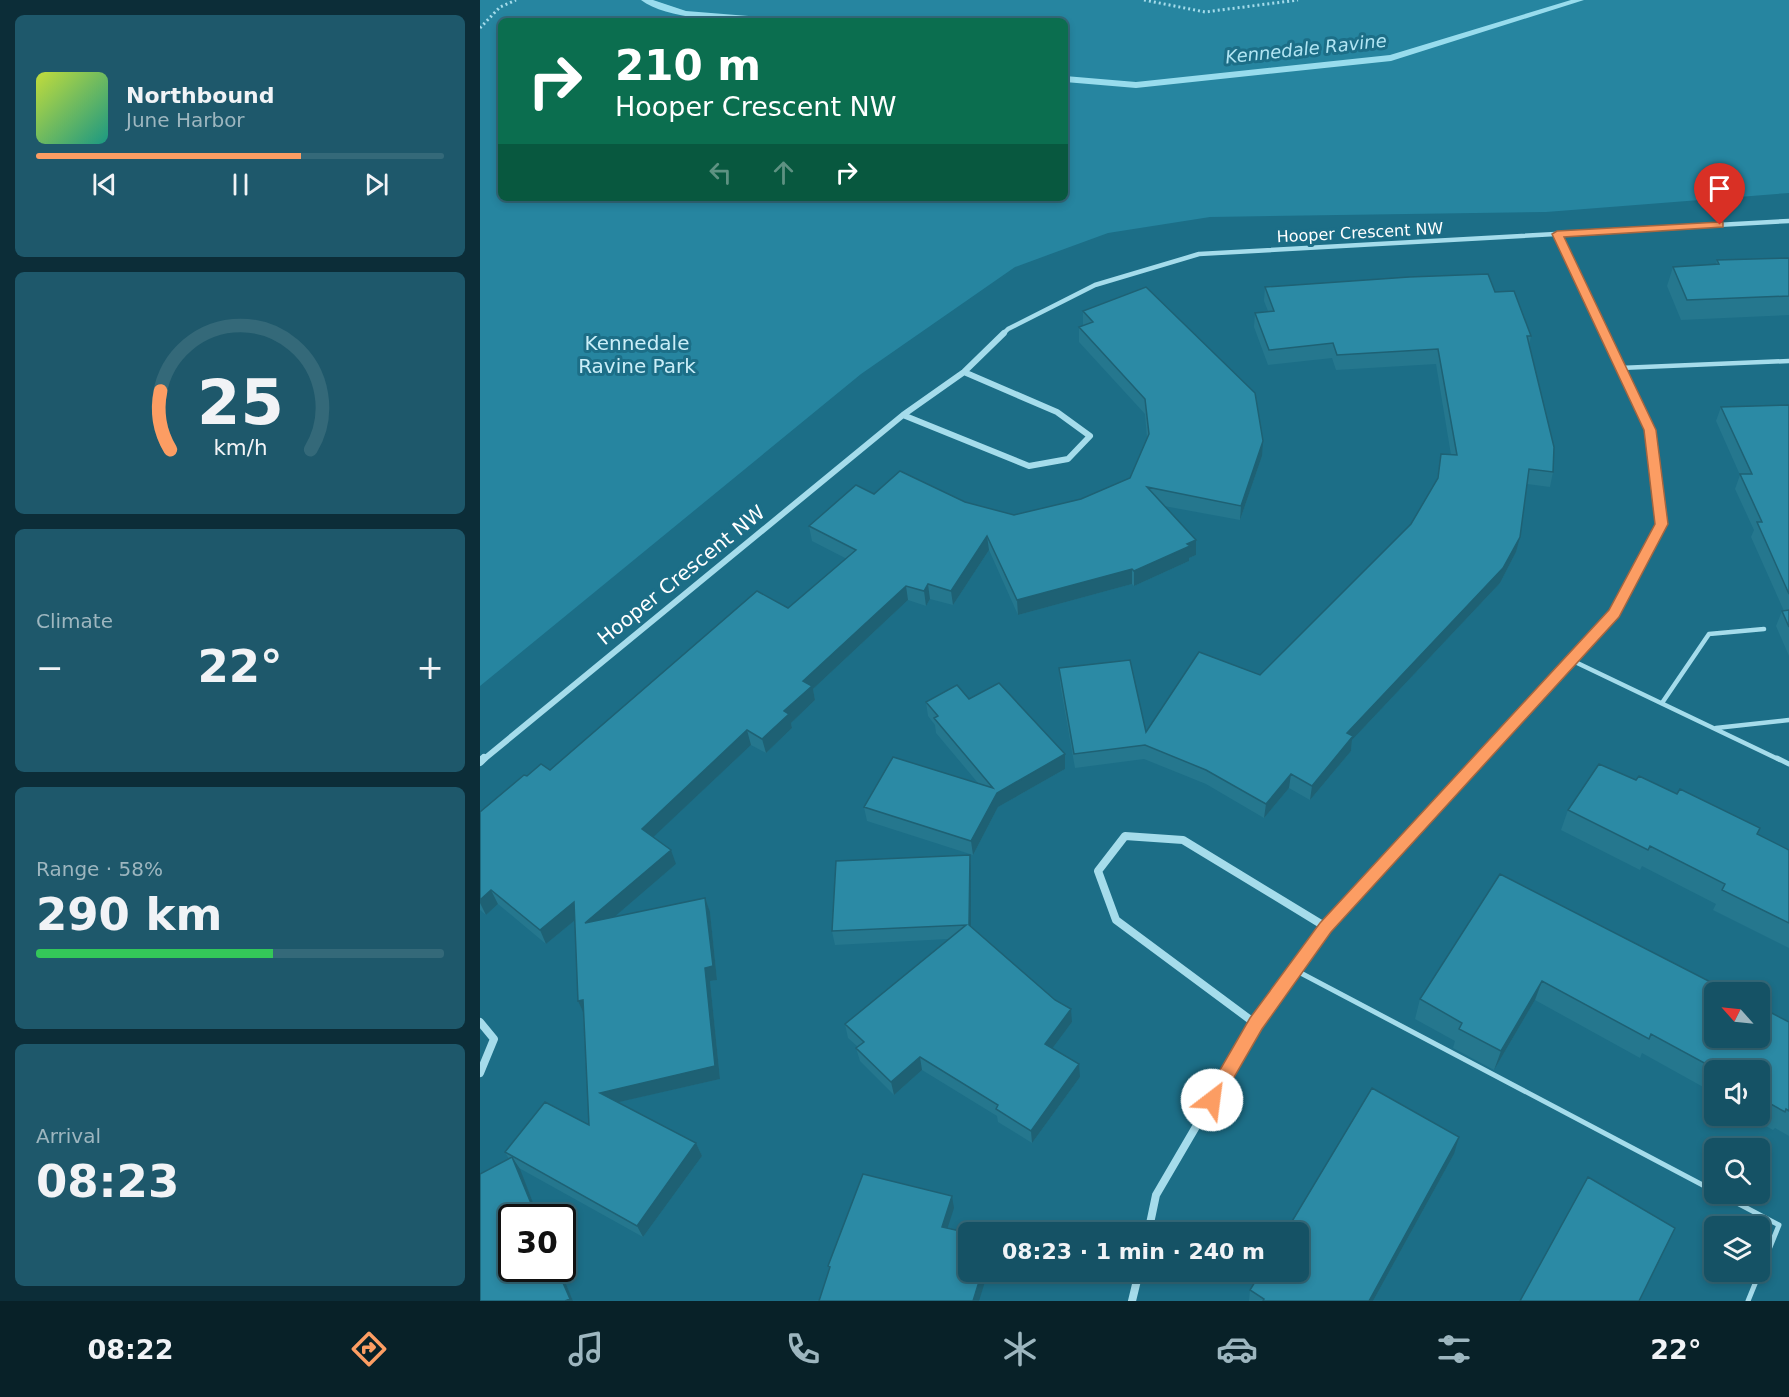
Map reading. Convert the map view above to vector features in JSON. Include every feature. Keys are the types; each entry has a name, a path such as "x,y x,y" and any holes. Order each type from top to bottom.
{"street":[{"name":"Hooper Crescent NW","path":"480,762 903,415 964,372 1008,328 1095,285 1199,255 1789,221"},
{"path":"1150,1222 1156,1195 1256,1023 1294,970 1326,927 1614,613 1661,524 1650,430 1557,234"},
{"path":"903,415 1029,466 1068,459 1090,436 1058,412 964,372"},
{"path":"1256,1023 1116,920 1098,871 1125,836 1183,840 1326,927"},
{"path":"480,1022 494,1040 480,1073"},
{"path":"1132,1301 1137,1282"}],"lane":[{"path":"1620,368 1789,361"},
{"path":"1662,703 1709,634 1764,629"},
{"path":"1571,660 1789,764"},
{"path":"1713,728 1789,720"},
{"path":"1294,970 1704,1186"},
{"path":"1739,1204 1779,1225 1748,1301"}],"path":[{"path":"480,28 488,17 508,2 516,0"},
{"path":"1144,0 1205,12 1298,0"}],"green space":[{"name":"Kennedale Ravine Park","path":"480,0 1789,0 1789,193 1546,212 1210,217 1108,233 1015,267 861,374 480,686"}],"building":[{"path":"1789,258 1789,296 1687,300 1673,267 1719,264 1717,260"},
{"path":"1488,274 1495,292 1514,291 1531,336 1527,336 1554,447 1553,472 1529,469 1520,537 1503,568 1347,733 1353,736 1312,786 1291,774 1266,804 1206,770 1145,745 1074,754 1059,668 1130,660 1146,732 1199,652 1260,675 1411,524 1438,478 1441,454 1457,455 1438,349 1337,355 1333,343 1269,350 1255,313 1274,311 1265,287"},
{"path":"1146,287 1255,393 1263,441 1241,506 1147,487 1196,540 1187,544 1190,546 1134,571 1132,569 1017,600 987,536 951,591 928,584 924,591 906,586 803,681 812,686 784,711 789,714 762,739 747,730 642,829 671,850 585,923 705,898 713,966 705,968 715,1066 600,1093 696,1143 637,1226 505,1152 545,1102 589,1125 583,1000 578,1001 574,902 540,930 491,890 480,900 480,812 524,775 527,776 541,764 550,770 757,591 788,608 856,550 809,526 856,485 874,494 900,471 965,502 1014,515 1081,499 1130,478 1149,434 1145,399 1079,327 1093,322 1083,311"},
{"path":"1789,405 1789,594 1757,522 1762,522 1740,474 1752,474 1721,407"},
{"path":"1789,610 1789,627 1782,611"},
{"path":"999,683 1065,754 997,793 971,841 864,807 893,757 993,788 934,718 938,716 926,702 957,685 969,699"},
{"path":"1599,764 1636,780 1639,776 1677,794 1680,789 1760,828 1757,834 1789,850 1789,923 1722,890 1725,884 1650,846 1648,850 1568,810"},
{"path":"970,855 969,925 1055,1000 1071,1009 1045,1044 1079,1064 1031,1131 996,1109 998,1105 920,1057 891,1082 856,1048 864,1042 845,1024 966,925 832,931 836,861"},
{"path":"1500,874 1711,982 1704,982 1704,1048 1770,1048 1770,1012 1789,1022 1789,1111 1786,1109 1785,1112 1770,1104 1770,1060 1704,1060 1704,1063 1651,1034 1649,1039 1542,981 1501,1051 1459,1029 1462,1023 1420,999"},
{"path":"1372,1088 1459,1137 1369,1301 1263,1301 1264,1299 1250,1290 1255,1282 1309,1282 1309,1222 1292,1222"},
{"path":"512,1157 531,1204 498,1204 498,1282 563,1282 570,1299 565,1301 480,1301 480,1174"},
{"path":"863,1174 952,1196 942,1227 958,1231 958,1282 979,1282 973,1301 819,1301 830,1267 828,1266"},
{"path":"1588,1177 1675,1228 1639,1301 1520,1301"}],"waterway":[{"name":"Kennedale Ravine","path":"645,0 685,14 735,18"},
{"name":"Kennedale Ravine","path":"1068,79 1136,85 1391,58 1580,0"}],"route":[{"path":"1212,1100 1256,1023 1326,927 1614,613 1661,524 1650,430 1557,234 1720,225"}]}
